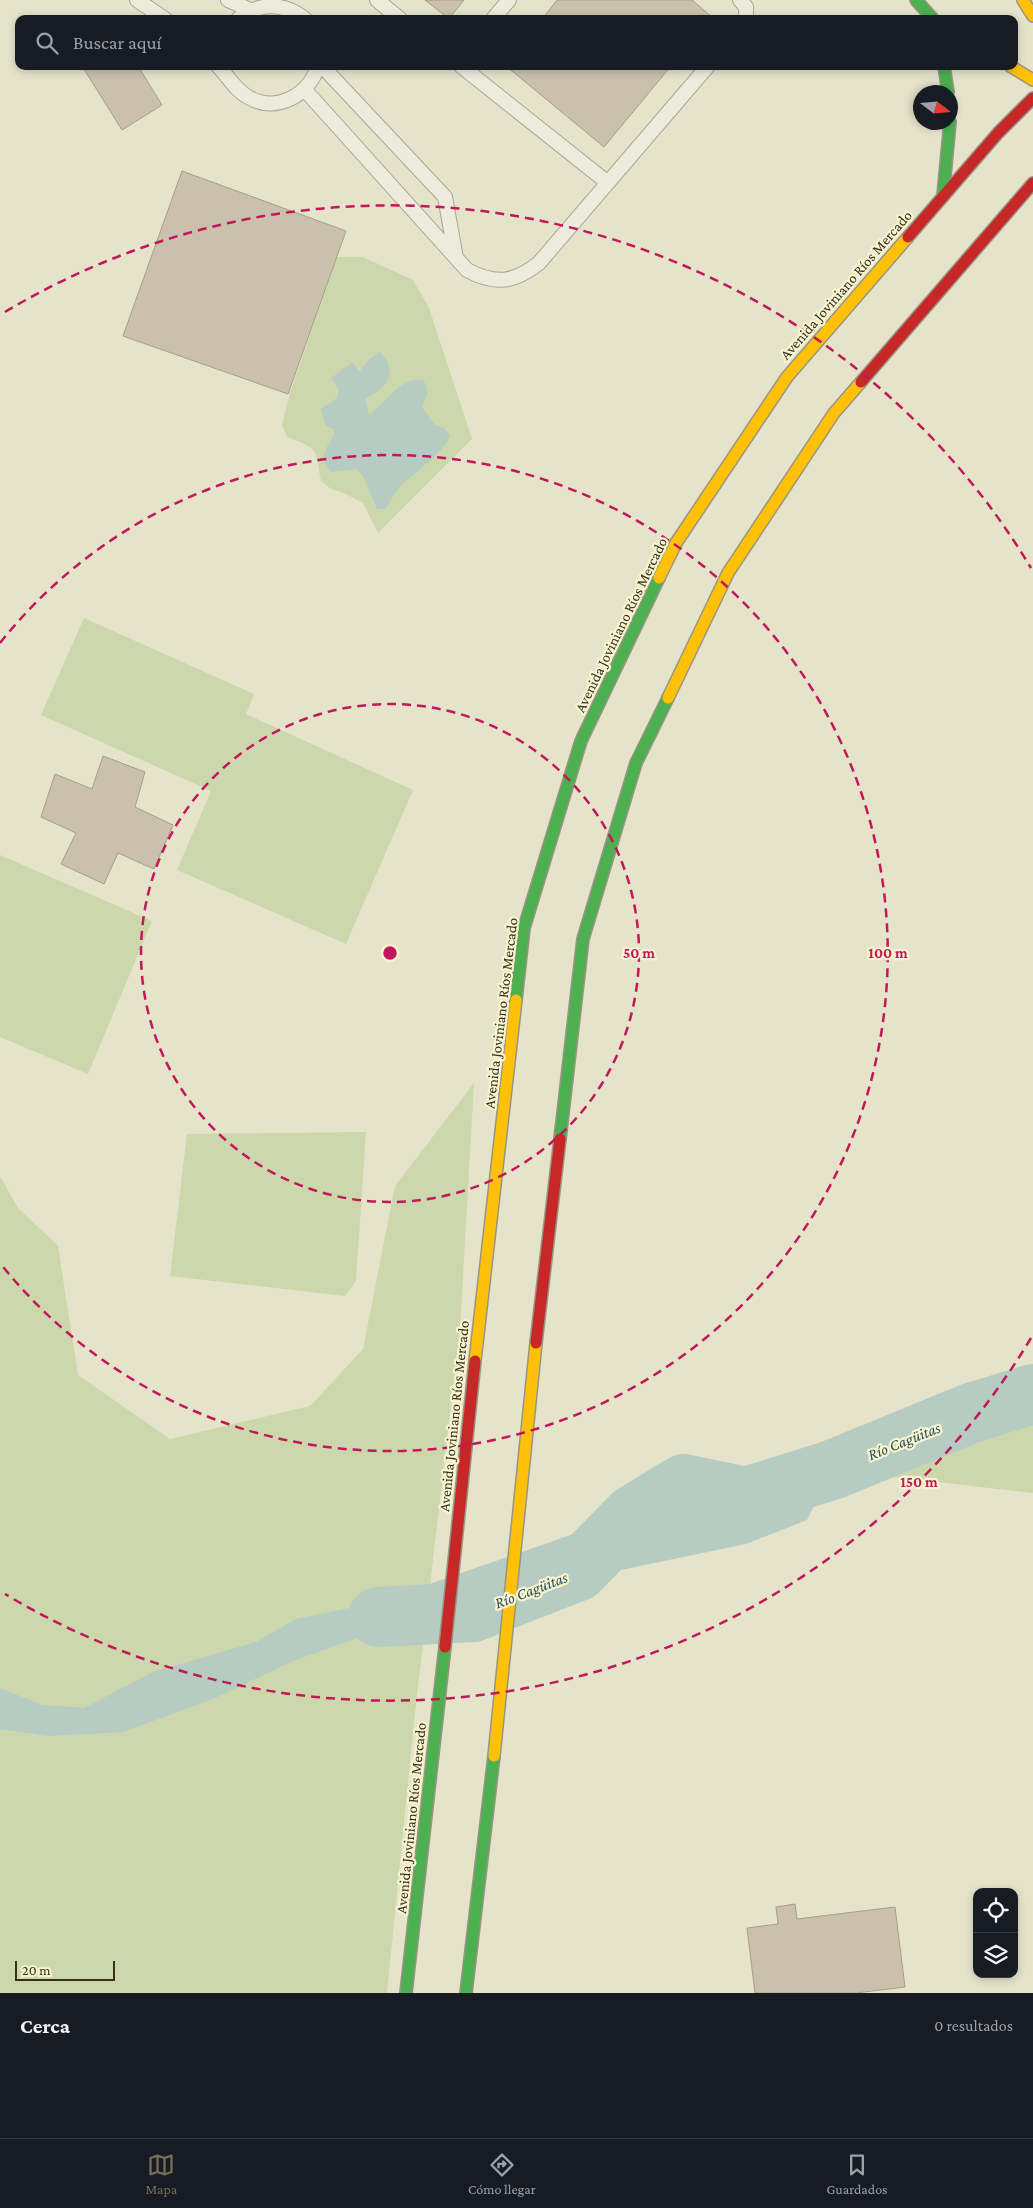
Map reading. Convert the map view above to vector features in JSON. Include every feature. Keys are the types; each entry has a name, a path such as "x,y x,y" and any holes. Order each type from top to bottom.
{"main road":[{"path":"916,0 930,15"},
{"path":"1023,0 1033,16"},
{"path":"945,70 947,85"},
{"path":"1017,70 1033,80"},
{"name":"Avenida Joviniano Ríos Mercado","path":"406,1993 423,1854 476,1340 524,928 581,741 676,543 781,385 998,133 1033,98"},
{"path":"943,196 949,130"},
{"path":"466,1993 492,1772 540,1308 583,939 636,763 728,573 834,413 1033,183"}],"lane":[{"path":"137,0 159,15"},
{"path":"228,0 250,10"},
{"path":"377,0 395,15"},
{"path":"496,15 509,0"},
{"path":"740,0 746,7 746,15"},
{"path":"243,15 250,10 265,5 280,6 295,11 300,15"},
{"path":"224,70 236,88 248,98 263,103 278,103 292,99 305,90 315,78 317,70"},
{"path":"326,70 445,197 456,259"},
{"path":"466,70 608,183"},
{"path":"305,90 456,259 467,270 480,277 495,280 519,276 539,263 705,70"}],"green space":[{"path":"337,257 363,257 413,280 429,308 472,439 378,533 363,503 342,492 331,489 321,481 314,451 305,444 287,437 282,425 290,393"},
{"path":"84,618 254,694 246,714 413,790 346,944 177,870 211,791 41,715"},
{"path":"0,855 152,921 88,1074 0,1037"},
{"path":"474,1083 460,1329 415,1713 387,1993 0,1993 0,1176 18,1208 58,1246 78,1375 170,1439 310,1406 363,1349 395,1186"},
{"path":"366,1132 356,1281 345,1296 170,1276 187,1134"},
{"path":"1033,1394 1033,1493 832,1470 971,1413"}],"water":[{"path":"380,352 386,360 390,373 384,385 365,399 369,415 400,387 414,380 423,380 428,390 422,407 435,425 445,429 450,435 436,455 398,489 386,509 377,509 362,474 355,469 331,472 326,466 324,460 325,451 335,430 326,426 321,409 337,398 339,390 331,378 353,362 359,372 369,359"},
{"path":"832,1470 807,1520 746,1544 582,1578 391,1626 293,1661 213,1699 123,1732 48,1736 0,1729 0,1688 42,1705 84,1708 153,1672 256,1642 296,1619 378,1602 585,1530 726,1506"}],"building":[{"path":"425,0 464,0 452,15 444,15"},
{"path":"557,0 692,0 710,15 545,15"},
{"path":"84,70 140,70 162,105 122,130"},
{"path":"511,70 668,70 604,147"},
{"path":"182,171 346,231 288,394 123,336"},
{"path":"103,756 145,772 135,807 173,825 154,869 118,853 104,884 61,864 76,833 41,817 55,774 92,789"},
{"path":"795,1904 797,1919 895,1907 905,1987 856,1993 755,1993 747,1928 778,1924 776,1907"}],"waterway":[{"name":"Río Cagüitas","path":"378,1617 473,1612 578,1571 633,1515 684,1484 746,1497 832,1470 971,1413 1033,1394"}],"traffic: fast":[{"path":"916,0 929,15"},
{"path":"945,70 947,85"},
{"path":"943,196 949,130"},
{"path":"516,1000 524,928 581,741 659,578"},
{"path":"560,1139 583,939 636,763 668,698"},
{"path":"406,1993 445,1647"},
{"path":"466,1993 494,1756"}],"traffic: slow":[{"path":"1023,0 1033,16"},
{"path":"1017,70 1033,80"},
{"path":"659,578 676,543 787,377 908,237"},
{"path":"668,698 728,573 834,413 861,382"},
{"path":"475,1361 516,1000"},
{"path":"494,1756 536,1343"}],"traffic: jam":[{"path":"908,237 998,133 1033,98"},
{"path":"861,382 1033,183"},
{"path":"536,1343 560,1139"},
{"path":"445,1647 475,1361"}]}
